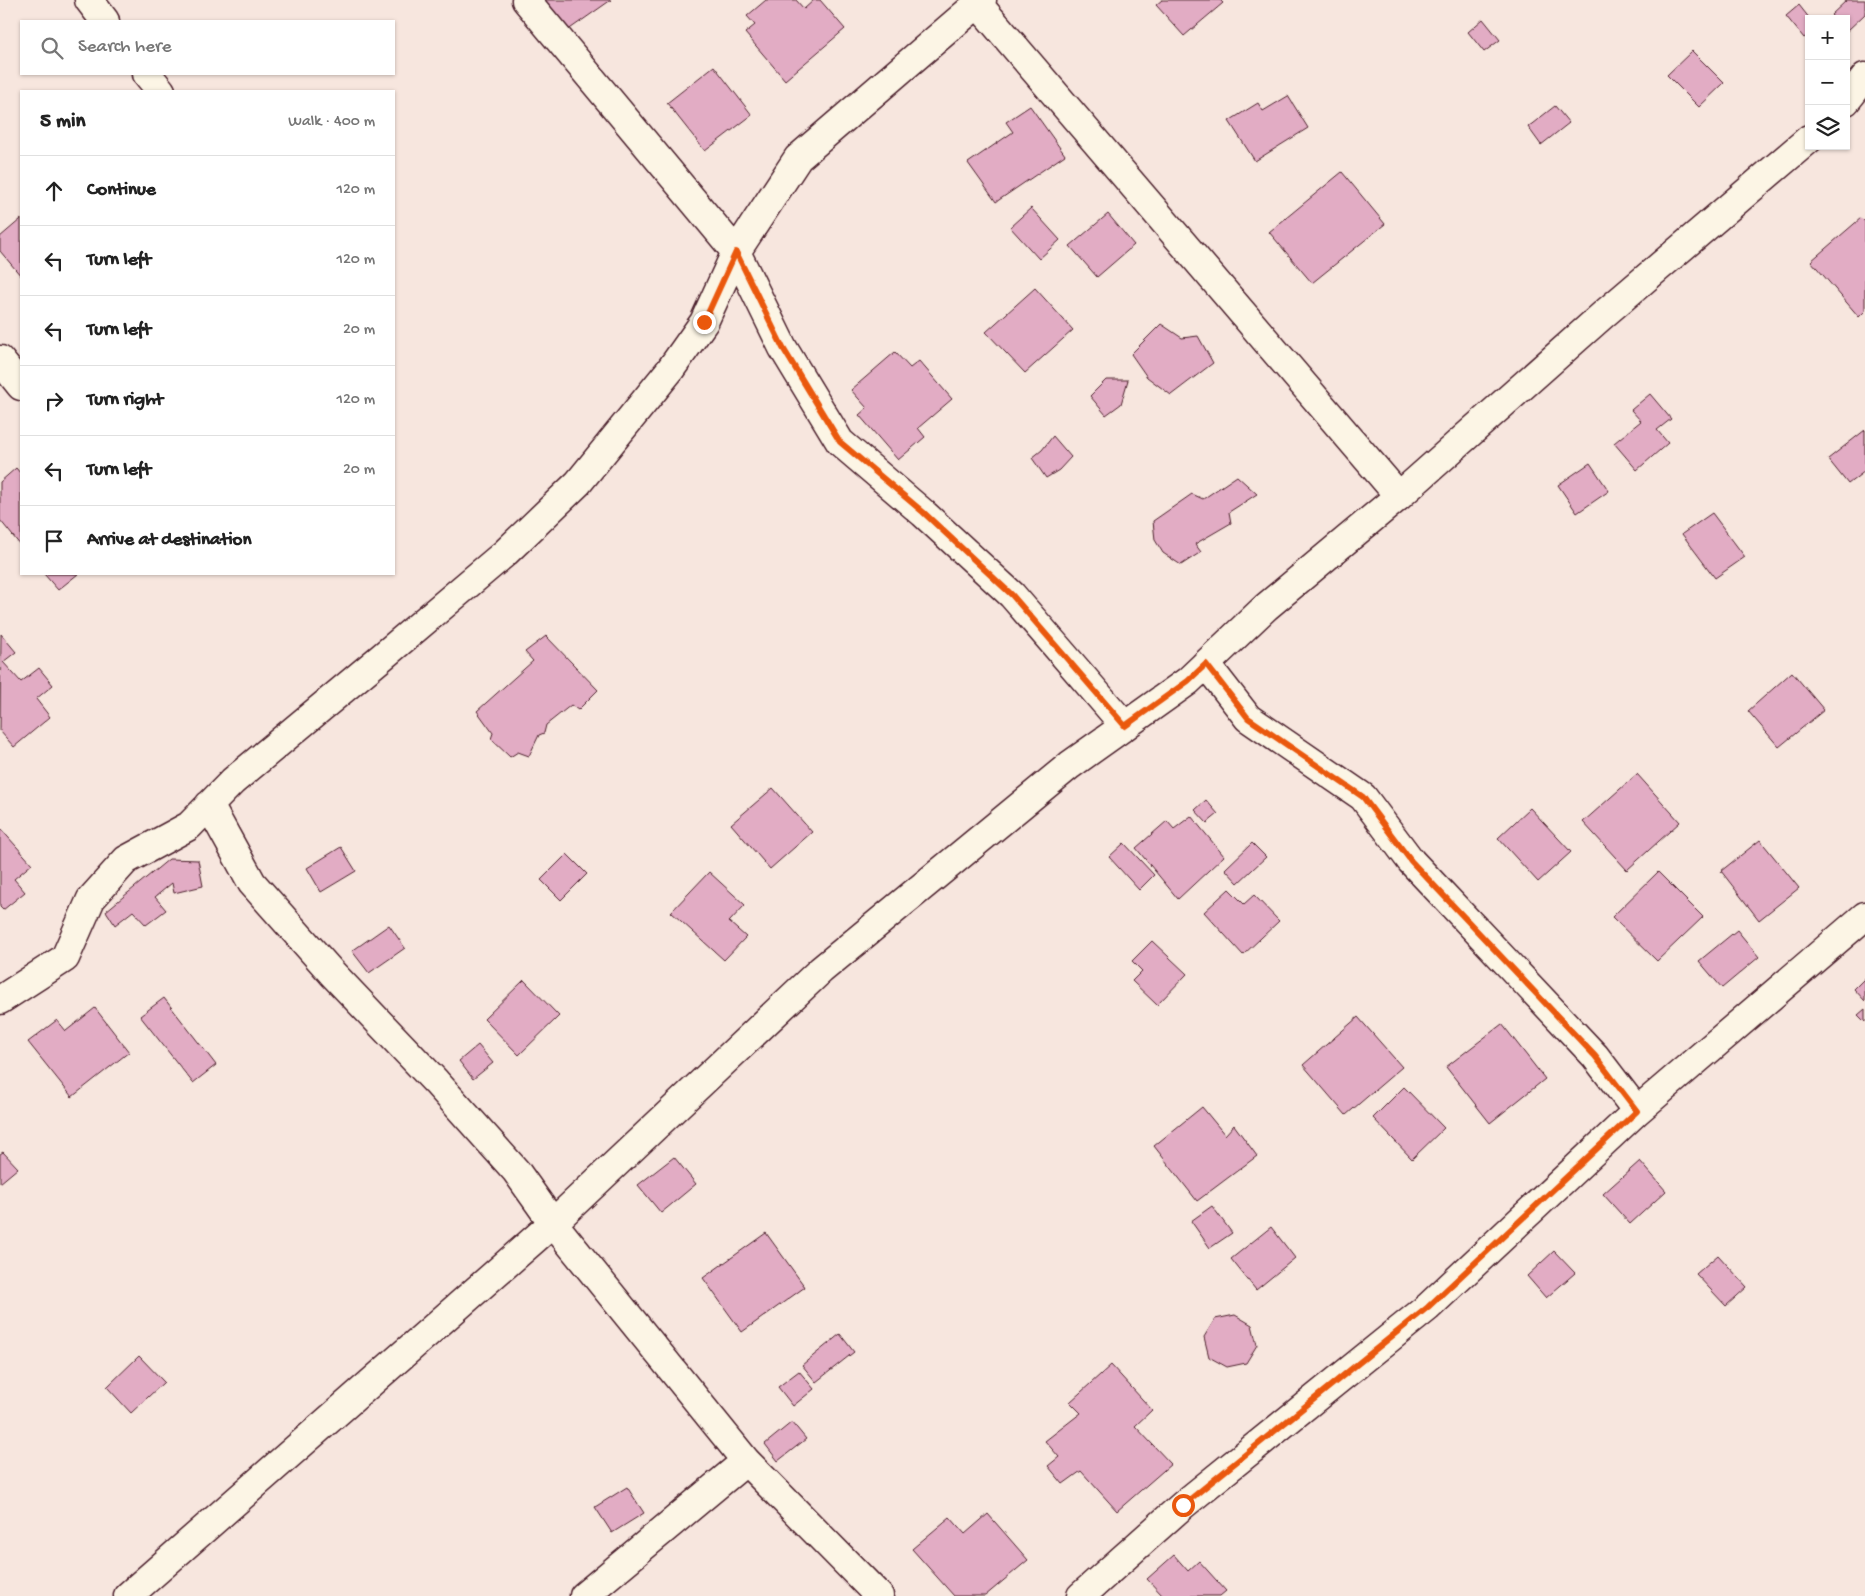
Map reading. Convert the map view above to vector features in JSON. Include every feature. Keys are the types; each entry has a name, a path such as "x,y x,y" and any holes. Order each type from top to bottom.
{"street":[{"path":"89,0 105,20"},
{"path":"526,0 736,252 783,348 840,442 923,512 1012,595 1125,726"},
{"path":"0,1000 65,958 91,899 126,860 188,826 233,781 505,553 578,483 670,370 704,322 736,252 798,158 980,2 1399,496"},
{"path":"148,75 160,90"},
{"path":"1850,97 1865,77"},
{"path":"128,1596 553,1223 821,970 1070,765 1188,681 1266,606 1399,496 1604,314 1805,142"},
{"path":"0,360 20,385"},
{"path":"1206,664 1248,718 1363,797 1411,861 1595,1056 1637,1111"},
{"path":"209,805 252,883 332,973 436,1082 516,1172 553,1223 746,1461 879,1596"},
{"path":"1081,1596 1183,1505 1428,1307 1637,1111 1865,916"},
{"path":"584,1596 746,1461"}],"building":[{"path":"541,0 611,0 564,33"},
{"path":"766,0 796,0 804,9 814,0 820,0 845,29 785,80 745,33 755,25 747,16"},
{"path":"1162,0 1220,0 1223,3 1184,36 1156,5"},
{"path":"1847,0 1865,0 1865,14 1850,28 1850,15 1831,15"},
{"path":"1799,5 1807,15 1805,15 1805,37 1804,38 1786,16"},
{"path":"1483,19 1500,40 1484,52 1468,32"},
{"path":"1692,51 1724,83 1699,107 1667,75"},
{"path":"714,66 752,115 705,151 667,103"},
{"path":"1288,96 1308,128 1255,161 1229,121 1258,103 1263,111"},
{"path":"1030,106 1065,155 996,202 968,163 1013,132 1006,122"},
{"path":"1555,106 1569,123 1541,145 1528,127"},
{"path":"1342,172 1385,224 1312,283 1269,232"},
{"path":"1031,208 1060,240 1039,259 1010,227"},
{"path":"1108,214 1134,245 1097,277 1070,246"},
{"path":"1861,218 1865,222 1865,311 1859,317 1811,261"},
{"path":"20,220 20,275 0,251 0,237"},
{"path":"1035,288 1073,330 1025,373 986,332"},
{"path":"1161,324 1182,338 1198,336 1213,363 1171,395 1147,377 1131,354"},
{"path":"895,352 910,368 919,361 952,399 918,428 925,437 898,460 859,415 867,408 851,390"},
{"path":"1106,380 1128,380 1121,404 1106,415 1090,396"},
{"path":"1650,394 1671,419 1657,430 1668,443 1637,470 1614,443 1641,421 1631,410"},
{"path":"1865,430 1865,471 1848,484 1828,459"},
{"path":"1053,436 1071,457 1059,470 1046,478 1032,458 1042,450"},
{"path":"1590,463 1609,491 1577,513 1558,485"},
{"path":"16,468 20,473 20,545 0,520 0,482"},
{"path":"1237,476 1257,494 1229,512 1231,523 1195,544 1201,552 1181,565 1163,553 1155,540 1153,521 1192,494 1203,499"},
{"path":"1712,513 1745,557 1715,578 1682,534"},
{"path":"45,575 77,575 58,590"},
{"path":"1,634 16,652 3,662 21,682 39,668 53,685 36,699 50,717 14,747 0,731"},
{"path":"546,636 598,690 578,710 571,705 546,725 544,733 539,735 529,756 518,752 510,757 491,739 493,733 477,711 533,661 525,652"},
{"path":"1792,672 1824,710 1779,747 1748,711"},
{"path":"1637,774 1680,822 1627,870 1583,822"},
{"path":"773,788 812,832 770,869 731,824"},
{"path":"1206,800 1218,814 1207,823 1195,810"},
{"path":"1530,808 1571,852 1538,882 1498,838"},
{"path":"1191,816 1224,856 1178,899 1136,848 1167,821 1174,829"},
{"path":"0,828 32,864 14,879 25,892 3,910 0,907"},
{"path":"1760,840 1799,888 1759,920 1721,871"},
{"path":"1124,843 1154,875 1139,890 1109,857"},
{"path":"1252,843 1266,857 1238,883 1225,869"},
{"path":"341,847 356,871 321,892 307,868"},
{"path":"567,854 587,874 561,900 541,880"},
{"path":"169,859 198,860 203,886 174,893 172,883 155,897 166,910 146,925 133,911 115,925 106,911"},
{"path":"709,872 745,905 729,922 746,937 724,960 671,912"},
{"path":"1658,872 1703,917 1657,961 1612,917"},
{"path":"1229,889 1244,904 1254,895 1279,921 1243,955 1204,912"},
{"path":"389,925 405,948 369,973 352,951"},
{"path":"1737,930 1759,957 1722,988 1699,961"},
{"path":"1152,941 1187,974 1157,1005 1132,981 1142,971 1132,961"},
{"path":"1865,978 1865,1001 1854,989"},
{"path":"524,980 559,1016 519,1055 484,1019"},
{"path":"164,998 216,1065 193,1083 140,1016"},
{"path":"95,1008 129,1052 72,1097 28,1042 57,1020 66,1031"},
{"path":"1865,1009 1865,1022 1858,1015"},
{"path":"1358,1017 1402,1067 1346,1115 1303,1065"},
{"path":"1502,1024 1545,1079 1490,1123 1446,1067"},
{"path":"478,1045 493,1063 473,1079 459,1061"},
{"path":"1404,1087 1444,1128 1412,1159 1373,1118"},
{"path":"1202,1107 1225,1135 1234,1125 1257,1156 1197,1201 1154,1146"},
{"path":"3,1152 18,1168 0,1183 0,1154"},
{"path":"674,1157 696,1184 661,1213 638,1185"},
{"path":"1640,1161 1666,1191 1630,1224 1603,1194"},
{"path":"1212,1206 1232,1233 1210,1248 1191,1221"},
{"path":"1271,1227 1295,1258 1256,1290 1231,1259"},
{"path":"766,1233 805,1287 742,1332 703,1278"},
{"path":"1554,1251 1575,1273 1546,1298 1527,1276"},
{"path":"1718,1255 1747,1287 1726,1306 1696,1274"},
{"path":"1235,1315 1252,1325 1257,1345 1246,1363 1227,1367 1209,1357 1204,1337 1215,1319"},
{"path":"840,1334 854,1352 816,1382 802,1365"},
{"path":"139,1356 164,1382 131,1413 107,1387"},
{"path":"1111,1365 1152,1410 1135,1426 1171,1464 1117,1511 1081,1471 1063,1484 1048,1466 1059,1457 1045,1441 1081,1413 1070,1402"},
{"path":"799,1371 814,1389 793,1406 778,1387"},
{"path":"792,1422 806,1439 778,1461 765,1444"},
{"path":"627,1487 644,1513 612,1533 595,1507"},
{"path":"988,1514 1028,1560 985,1596 954,1596 912,1549 950,1517 965,1534"},
{"path":"1174,1555 1188,1571 1199,1561 1226,1591 1220,1596 1163,1596 1147,1579"}],"route":[{"path":"704,322 736,252 783,348 840,442 923,512 1012,595 1125,726 1188,681 1206,664 1248,718 1363,797 1411,861 1595,1056 1637,1111 1428,1307 1183,1505"}]}
